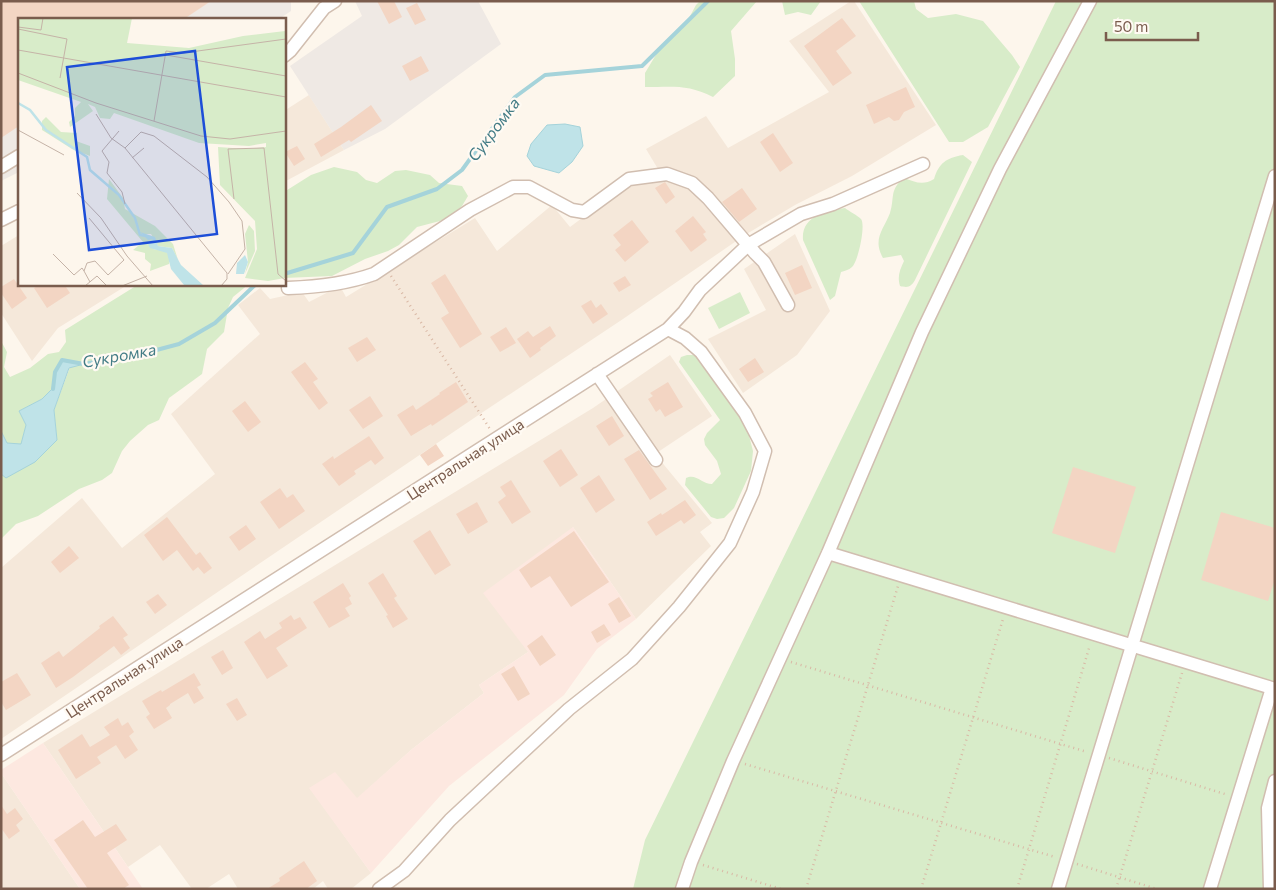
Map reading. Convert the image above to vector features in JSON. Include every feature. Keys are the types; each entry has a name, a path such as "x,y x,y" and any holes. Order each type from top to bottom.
{"street":[{"path":"285,55 324,8 335,1"},
{"path":"682,889 691,862 733,761 828,553 922,332 1000,169 1090,1"},
{"path":"1,167 18,157"},
{"name":"Центральная улица","path":"1,755 668,329 684,312 700,290 748,245 801,214 833,204 923,164"},
{"path":"288,288 317,287 358,280 374,274 470,210 513,187 529,187 572,210 584,212 629,179 667,174 692,183 708,198 764,262 788,305"},
{"path":"1058,889 1275,176"},
{"path":"1,220 18,212"},
{"path":"379,889 404,870 450,820 568,710 632,659 679,607 730,543 753,492 765,452 745,413 701,352 685,338 668,329"},
{"path":"597,374 656,460"},
{"path":"828,553 1273,689 1210,889"},
{"path":"1270,889 1268,808 1275,781"}],"path":[{"path":"385,266 496,439"},
{"path":"806,889 901,576"},
{"path":"921,889 1006,608"},
{"path":"1017,889 1093,634"},
{"path":"781,659 1238,798"},
{"path":"1116,889 1186,662"},
{"path":"733,761 941,822 1157,889"},
{"path":"691,862 781,889"}],"shaded area":[{"path":"1,1 291,1 291,11 280,18 18,18 18,172 1,181"},
{"path":"355,1 478,1 501,44 385,129 344,150 290,66 362,16"},
{"path":"851,1 854,1 936,125 852,176 795,205 745,235 1,739 1,568 82,498 122,548 215,474 171,414 260,334 238,305 260,288 270,299 302,292 309,302 340,286 346,297 475,218 497,251 552,205 570,227 638,176 658,169 646,149 706,116 728,148 829,92 789,41"},
{"path":"309,95 344,150 285,181 285,110"},
{"path":"795,234 830,311 797,355 743,393 708,339 766,310 744,269"},
{"path":"18,236 18,285 127,285 58,328 32,361 1,313 1,246"},
{"path":"670,355 712,416 655,454 712,523 700,532 711,546 636,619 573,527 528,652 479,685 484,693 411,750 357,799 310,788 371,873 351,889 328,889 323,881 313,889 238,889 229,874 206,889 192,889 160,845 128,867 43,743 593,408"},
{"path":"573,527 636,619 597,649 564,695 449,786 371,873 309,788 335,772 357,798 411,750 484,693 479,685 528,652 483,593"},
{"path":"43,743 143,889 80,889 1,773 1,770"},
{"path":"1,773 80,889 1,889"}],"green space":[{"path":"700,1 757,1 731,31 735,59 735,76 713,97 688,88 645,87 645,73 660,48 689,18"},
{"path":"782,1 821,1 811,15 798,12 785,15"},
{"path":"859,1 914,1 916,9 928,18 956,14 983,21 1020,67 988,127 963,142 949,142"},
{"path":"1056,1 1275,1 1275,889 633,889 645,840"},
{"path":"963,155 972,162 915,280 909,286 900,286 899,276 904,261 901,255 883,258 879,245 880,234 890,213 894,190 904,178 919,183 934,179 938,169 944,162"},
{"path":"334,167 357,172 366,180 377,183 395,171 406,170 430,175 439,183 462,186 468,196 462,206 452,215 440,221 417,227 399,245 388,251 365,259 332,276 285,278 285,191 311,175"},
{"path":"845,208 861,219 862,236 854,264 849,269 841,272 835,296 830,300 803,240 803,232 810,220 816,216"},
{"path":"137,285 248,285 233,297 228,308 224,332 207,349 202,374 169,398 159,420 148,425 122,451 112,473 102,480 79,489 38,516 16,524 1,539 1,474 6,478 57,440 54,410 70,367 82,364 62,360 55,372 53,389 42,399 19,411 26,425 21,445 7,443 1,431 1,341 7,352 4,367 10,377 30,368 48,354 59,352 66,342 65,330"},
{"path":"740,292 750,313 719,329 708,308"},
{"path":"687,355 700,358 745,420 753,451 751,471 734,508 724,518 717,519 711,517 685,485 686,478 690,477 712,484 721,474 717,461 705,445 704,439 707,433 720,420 679,362 681,357"}],"water":[{"path":"565,124 580,127 583,146 572,162 559,173 534,166 527,156 531,144 547,125"},
{"path":"62,360 84,364 69,368 54,410 57,440 35,462 6,478 1,474 1,431 7,443 21,444 26,425 19,411 42,399 52,389 55,372"}],"building":[{"path":"1,1 211,1 186,18 18,18 18,127 1,138"},
{"path":"377,1 394,1 402,17 389,24"},
{"path":"417,3 426,20 415,25 406,8"},
{"path":"842,18 856,36 836,51 852,73 833,86 804,46"},
{"path":"421,56 429,71 410,81 402,66"},
{"path":"906,87 915,107 904,112 899,120 894,121 889,117 874,124 866,105"},
{"path":"371,105 382,121 351,142 349,140 321,157 314,144"},
{"path":"773,133 793,163 780,172 760,142"},
{"path":"297,146 305,159 294,166 285,152"},
{"path":"665,182 675,197 666,204 655,188"},
{"path":"742,188 757,209 739,222 722,202"},
{"path":"693,216 706,232 703,234 707,240 691,252 675,231"},
{"path":"632,220 649,242 625,262 615,250 621,245 613,235"},
{"path":"802,265 812,288 795,295 785,273"},
{"path":"445,274 482,334 460,348 441,318 449,313 431,283"},
{"path":"625,276 631,285 619,292 613,283"},
{"path":"14,279 27,298 12,309 1,293 1,287"},
{"path":"39,285 65,285 70,293 47,308 34,288"},
{"path":"591,300 596,308 601,304 608,314 593,324 581,306"},
{"path":"550,326 556,336 530,358 517,339 528,331 533,337"},
{"path":"506,327 516,343 500,352 490,337"},
{"path":"367,337 376,350 357,362 348,348"},
{"path":"755,358 764,372 748,382 739,369"},
{"path":"305,362 318,379 313,382 328,403 319,410 291,372"},
{"path":"456,382 468,402 432,426 431,424 411,436 397,415 413,405 416,410"},
{"path":"668,382 683,407 665,417 660,409 656,412 648,399 653,396 650,393"},
{"path":"370,396 383,416 363,429 349,410"},
{"path":"245,401 261,422 248,432 232,411"},
{"path":"612,416 624,436 609,446 596,426"},
{"path":"369,436 384,458 375,465 371,460 354,471 356,474 339,486 322,464 333,456 334,459"},
{"path":"436,444 444,456 428,466 420,455"},
{"path":"561,449 578,475 560,487 543,461"},
{"path":"639,450 667,489 650,500 624,459"},
{"path":"1073,467 1136,487 1115,553 1052,533"},
{"path":"599,475 615,500 596,513 580,488"},
{"path":"511,480 531,512 512,524 498,502 506,496 500,487"},
{"path":"280,488 287,498 293,494 305,511 279,529 260,502"},
{"path":"685,500 696,515 684,524 681,520 656,536 647,522"},
{"path":"477,502 488,522 468,534 456,514"},
{"path":"1221,512 1275,528 1275,579 1268,601 1201,580"},
{"path":"167,517 196,555 200,552 212,568 204,574 198,567 193,571 177,550 163,561 144,535"},
{"path":"246,525 256,539 239,551 229,537"},
{"path":"430,530 451,565 435,575 413,541"},
{"path":"574,531 609,582 571,607 550,576 531,588 519,570"},
{"path":"69,546 79,558 60,573 51,562"},
{"path":"383,573 397,596 394,598 408,619 393,628 386,616 388,615 368,583"},
{"path":"343,583 351,596 349,598 352,604 345,608 350,616 329,628 313,602"},
{"path":"158,594 167,605 155,614 146,602"},
{"path":"619,597 631,616 619,623 608,604"},
{"path":"291,615 294,620 300,617 307,628 276,648 288,666 267,679 244,642 260,631 265,639 282,628 279,623"},
{"path":"113,616 128,635 123,638 130,648 121,655 114,646 56,688 41,663 59,651 63,657"},
{"path":"604,624 611,635 597,643 591,632"},
{"path":"542,635 556,655 540,666 527,646"},
{"path":"223,650 233,668 222,675 211,657"},
{"path":"514,666 530,694 518,701 501,674"},
{"path":"17,673 31,695 6,710 1,702 1,682"},
{"path":"194,673 201,685 197,687 204,698 194,704 188,693 170,704 166,708 172,718 154,729 146,717 150,714 142,701 161,690 162,692"},
{"path":"237,698 247,715 237,721 226,704"},
{"path":"118,718 122,726 128,722 134,732 129,736 138,750 125,759 116,745 97,757 101,763 76,779 58,750 82,734 90,747 110,735 104,727"},
{"path":"1,805 7,814 15,808 23,819 16,825 20,831 9,839 1,828"},
{"path":"83,820 95,837 116,824 127,840 107,853 129,885 123,889 88,889 54,840"},
{"path":"304,861 317,881 306,889 267,889 280,881 279,878"}],"waterway":[{"name":"Сукромка","path":"285,274 353,253 387,207 437,189 462,170 515,97 545,75 642,66 708,1"},
{"name":"Сукромка","path":"53,389 55,372 62,360 84,364 149,352 179,344 215,323 255,285"}]}
